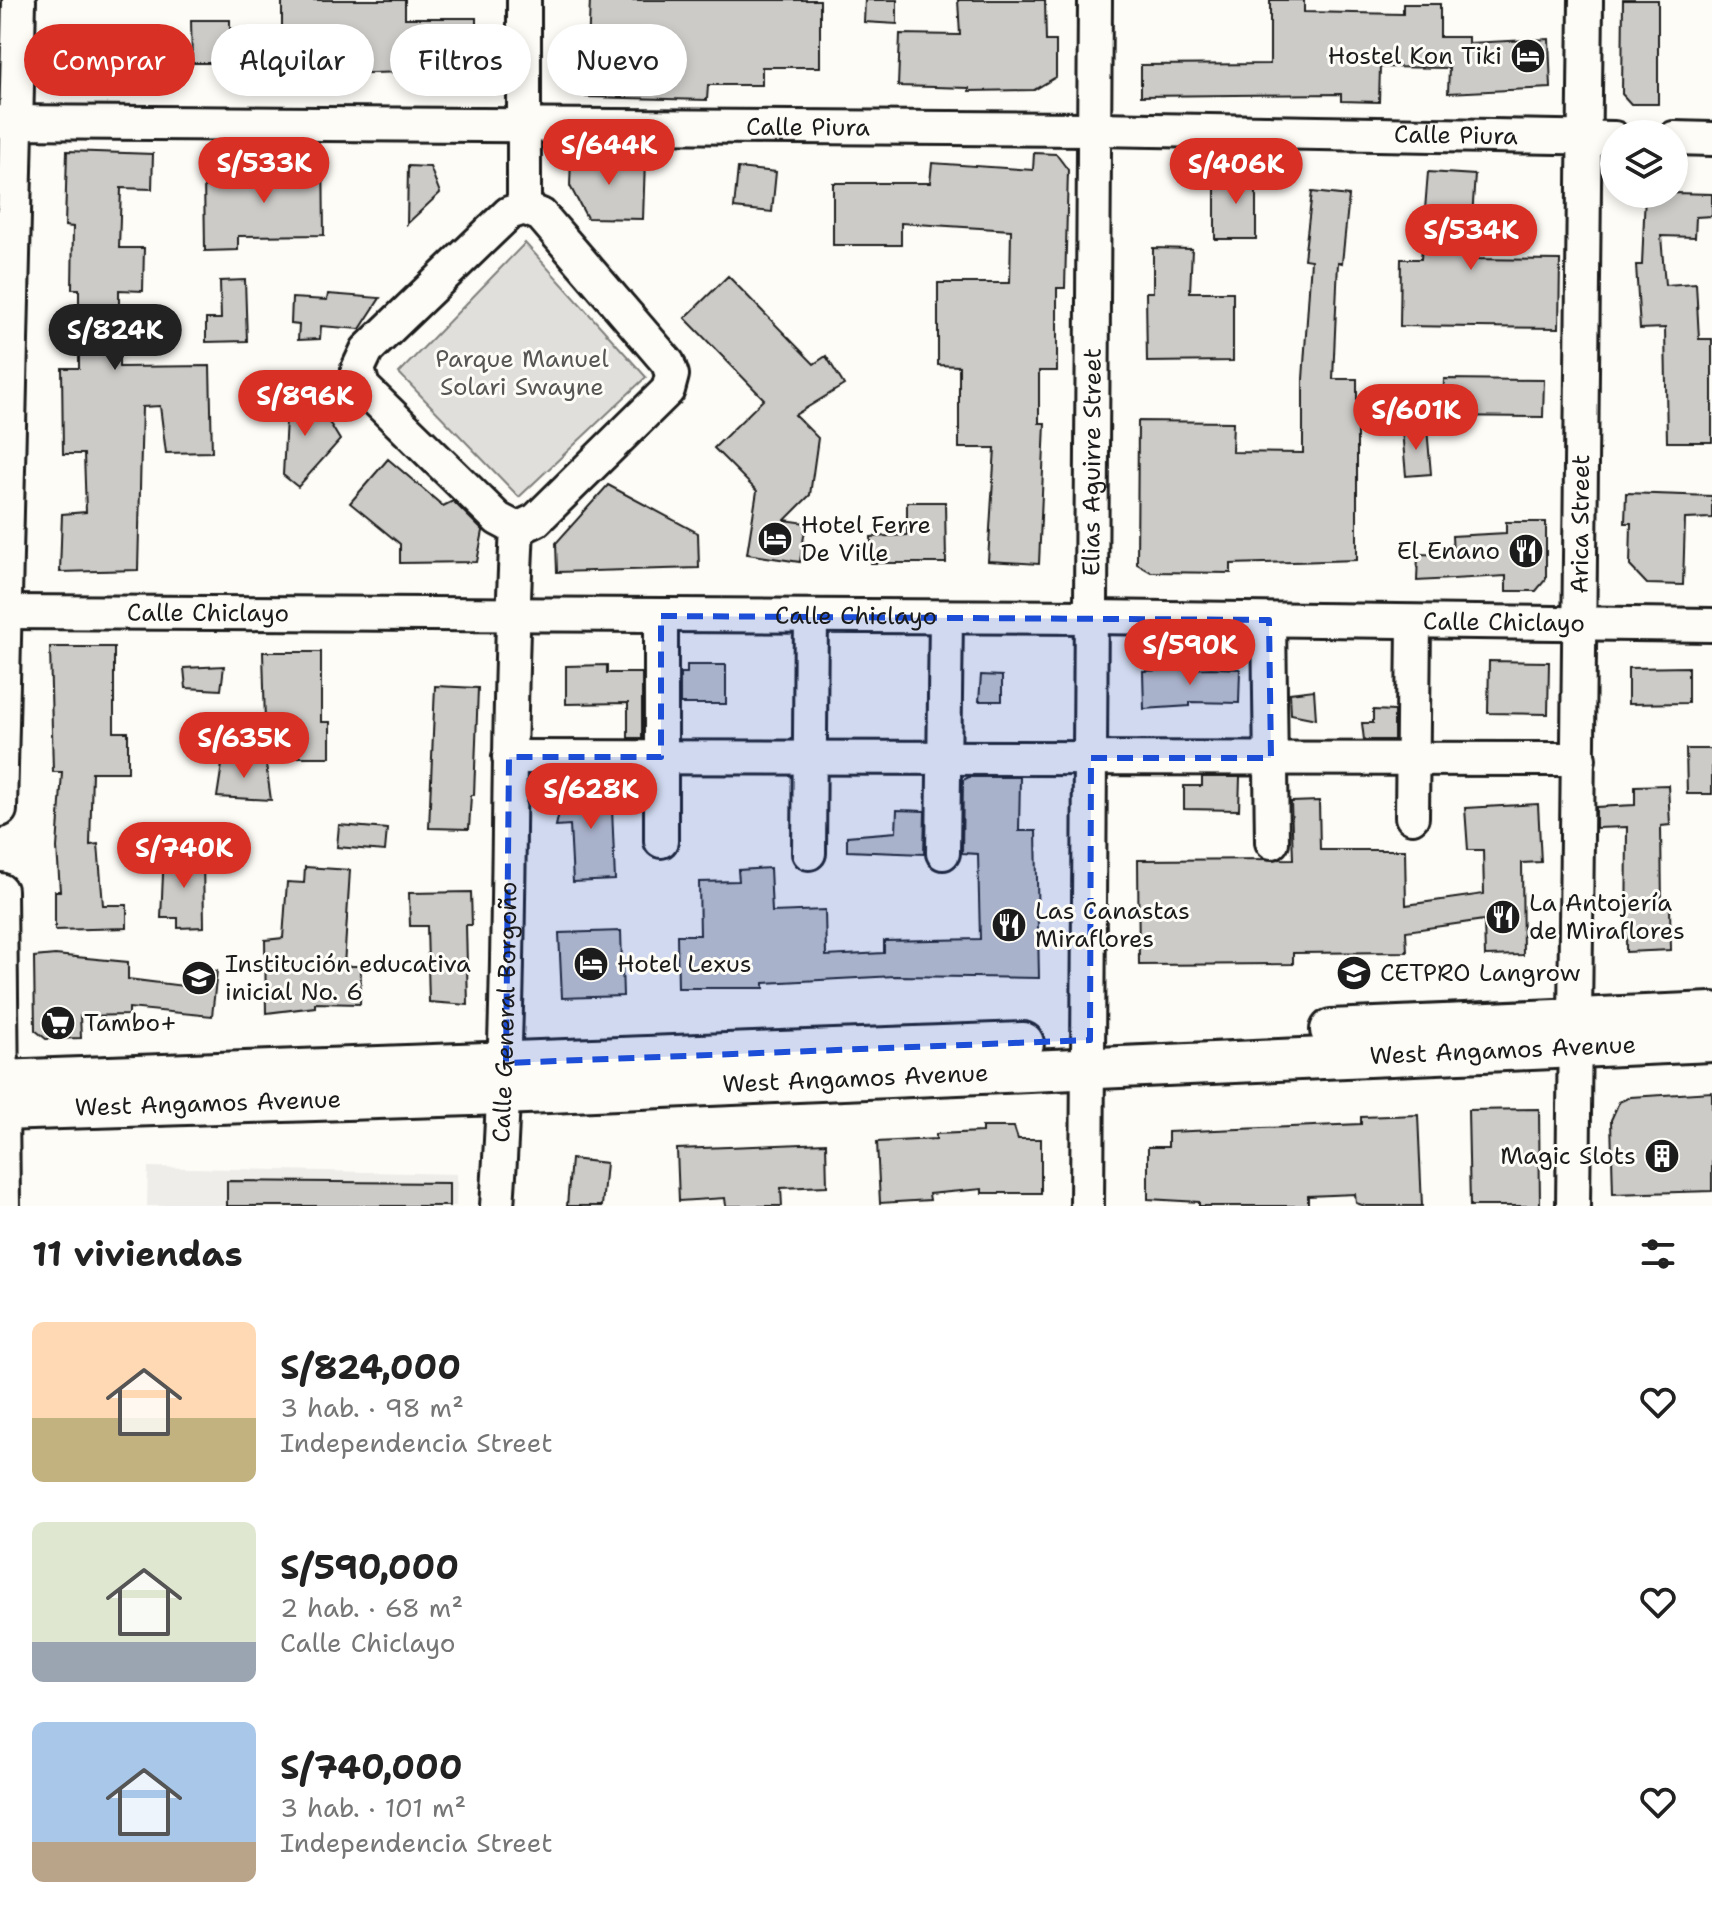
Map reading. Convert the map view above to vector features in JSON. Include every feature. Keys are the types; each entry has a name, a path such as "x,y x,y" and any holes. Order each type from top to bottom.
{"main road":[{"name":"West Angamos Avenue","path":"1577,1033 1712,1013"},
{"name":"West Angamos Avenue","path":"1,1096 1577,1033 1712,1041"}],"street":[{"path":"0,810 9,122 19,0"},
{"path":"524,0 524,208"},
{"name":"Elias Aguirre Street","path":"1087,1206 1095,0"},
{"name":"Arica Street","path":"1573,1206 1581,625 1600,137 1586,0"},
{"name":"Calle Piura","path":"9,122 1095,129 1600,137"},
{"path":"1688,138 1712,139"},
{"path":"524,208 541,215 668,363 672,375 668,390 536,520 517,529 498,519 363,387 358,369 367,350 509,213 524,208"},
{"name":"Calle General Borgoño","path":"497,1206 505,1078 512,615 517,529"},
{"name":"Calle Chiclayo","path":"2,612 1091,617 1712,625"},
{"path":"661,616 661,841"},
{"path":"809,853 811,616"},
{"path":"943,853 946,617"},
{"path":"1269,620 1272,842"},
{"path":"1412,817 1414,623"},
{"path":"509,757 1579,759"},
{"path":"0,890 3,1206"}],"highlighted area":[{"path":"661,616 1269,620 1271,758 1091,758 1090,1040 506,1063 509,757 661,757"}],"shaded area":[{"path":"148,1167 457,1174 456,1206 147,1206"}],"green space":[{"name":"Parque Manuel Solari Swayne","path":"525,243 646,377 519,497 399,373"}],"building":[{"path":"282,0 405,0 405,18 476,18 476,24 390,24 390,72 374,73 374,24 282,24"},
{"path":"590,0 820,0 820,67 762,67 762,85 708,85 707,100 586,97 687,96 687,24 589,24"},
{"path":"865,0 897,0 897,24 864,22"},
{"path":"958,0 1045,0 1046,41 1056,41 1056,77 1034,90 969,91 969,88 898,86 900,34 960,35"},
{"path":"1270,0 1304,0 1304,12 1403,14 1403,4 1440,4 1440,37 1468,37 1468,43 1549,39 1551,88 1448,93 1449,68 1380,67 1379,102 1341,101 1341,94 1141,96 1141,65 1270,64"},
{"path":"1623,0 1658,0 1658,104 1631,104 1622,94"},
{"path":"191,20 230,20 230,24 211,24 211,63 195,63 195,24 191,24"},
{"path":"323,150 324,235 238,236 238,250 205,251 204,174 237,173 237,178 299,178 299,151"},
{"path":"67,151 153,154 152,189 121,188 119,248 144,248 143,291 119,290 119,367 210,366 212,452 166,453 160,406 142,407 138,570 60,572 62,514 86,512 84,454 63,454 62,368 79,368 79,289 72,289 73,227 65,226"},
{"path":"1034,153 1056,154 1068,170 1065,288 1057,288 1057,371 1039,371 1039,423 1045,423 1039,564 988,561 995,448 959,448 959,366 938,365 938,283 1010,283 1011,230 901,223 901,245 833,245 833,183 930,183 932,163 1033,170"},
{"path":"571,158 645,160 643,219 587,218 570,186"},
{"path":"408,166 430,167 440,193 407,224"},
{"path":"738,168 776,172 772,212 734,208"},
{"path":"1428,172 1475,175 1469,259 1560,260 1559,328 1400,326 1401,259 1421,259"},
{"path":"1215,174 1256,174 1256,239 1215,239"},
{"path":"1312,192 1349,196 1342,263 1338,262 1333,379 1357,379 1357,560 1231,564 1231,573 1151,572 1137,564 1138,421 1233,422 1232,452 1303,453 1303,379 1311,260 1304,259"},
{"path":"1688,193 1712,194 1712,216 1696,217 1695,237 1661,236 1665,285 1696,283 1699,339 1712,339 1712,442 1667,442 1665,328 1640,329 1636,265 1642,265 1644,208 1688,208"},
{"path":"1153,248 1192,249 1190,292 1233,292 1233,361 1147,362 1146,292 1153,292"},
{"path":"728,276 814,364 826,356 844,385 795,415 818,438 810,495 785,520 806,523 800,562 747,554 757,491 714,448 764,399 685,318"},
{"path":"245,280 247,341 206,342 206,319 221,319 220,281"},
{"path":"328,294 380,298 360,329 321,326 320,339 298,340 299,325 291,324 292,298 327,300"},
{"path":"1444,379 1544,380 1543,417 1443,416"},
{"path":"288,380 331,425 340,440 298,487 283,475"},
{"path":"1427,428 1431,474 1406,476 1402,430"},
{"path":"388,459 443,506 453,501 483,531 477,562 400,563 400,544 350,503"},
{"path":"608,485 698,533 699,568 557,572 556,543"},
{"path":"1626,493 1712,496 1712,518 1685,519 1683,585 1647,584 1630,566 1631,523 1625,523"},
{"path":"907,502 945,502 946,563 871,563 871,537 907,535"},
{"path":"1506,522 1546,522 1546,579 1536,591 1506,591 1506,576 1417,581 1418,554 1453,555 1452,536 1506,533"},
{"path":"50,647 114,647 114,732 128,732 128,772 92,772 90,845 98,844 103,905 127,905 127,928 55,930 55,891 60,891 57,848 62,772 53,772"},
{"path":"263,652 321,652 321,722 330,722 330,757 266,757"},
{"path":"1489,661 1549,662 1548,714 1488,713"},
{"path":"607,665 607,673 642,673 642,738 628,738 628,703 566,704 566,666"},
{"path":"687,665 726,665 726,704 680,704 680,673 687,673"},
{"path":"224,666 221,690 186,688 184,668"},
{"path":"1688,667 1688,703 1628,704 1628,668"},
{"path":"1240,669 1239,703 1190,702 1190,706 1144,709 1143,671"},
{"path":"981,675 1002,676 1002,701 979,701"},
{"path":"435,686 478,688 474,795 471,795 469,829 429,828"},
{"path":"1314,690 1316,719 1291,714 1290,693"},
{"path":"1373,710 1394,711 1394,740 1364,740 1362,723 1373,723"},
{"path":"1686,749 1712,749 1712,794 1687,794"},
{"path":"223,758 266,764 271,800 217,797"},
{"path":"969,777 1020,777 1019,831 1036,831 1039,978 895,976 764,983 764,988 678,988 677,935 700,935 699,882 739,881 738,870 770,868 772,912 825,910 826,956 884,953 884,941 980,939 978,854 962,853 963,780"},
{"path":"1202,777 1240,777 1239,810 1184,809 1184,786 1202,786"},
{"path":"1668,785 1670,825 1661,826 1662,908 1670,908 1671,950 1626,952 1627,827 1596,828 1596,807 1635,805 1635,786"},
{"path":"618,786 620,808 612,808 615,880 573,882 570,825 556,826 564,790"},
{"path":"1319,801 1320,850 1405,850 1406,905 1484,894 1483,850 1468,850 1465,808 1538,804 1541,862 1522,863 1523,955 1485,956 1484,920 1406,931 1407,952 1293,953 1293,964 1139,965 1138,860 1293,859 1291,802"},
{"path":"897,810 925,811 924,854 847,851 847,836 896,832"},
{"path":"339,825 387,829 385,851 337,847"},
{"path":"164,853 203,855 204,927 178,928 178,918 161,918"},
{"path":"305,867 350,870 344,966 361,966 360,1004 315,1003 315,1007 266,1013 265,940 283,938 287,882 304,883"},
{"path":"471,892 472,925 466,925 468,1005 429,1002 427,926 410,926 409,893"},
{"name":"Hotel Lexus","path":"621,931 623,996 562,998 559,933"},
{"path":"55,955 128,962 128,979 183,986 185,968 217,971 212,1016 129,1008 129,1015 80,1016 81,1038 46,1039 35,1030 34,957"},
{"name":"Magic Slots","path":"1712,1092 1712,1191 1613,1194 1611,1120 1619,1102 1630,1097"},
{"path":"1539,1109 1540,1206 1470,1206 1468,1110"},
{"path":"1418,1115 1422,1206 1365,1206 1356,1203 1355,1194 1308,1196 1308,1206 1199,1206 1199,1202 1148,1199 1148,1147 1168,1147 1168,1132 1361,1124 1361,1117"},
{"path":"982,1127 1014,1127 1018,1139 1041,1139 1041,1193 982,1193 982,1189 929,1194 930,1200 880,1203 877,1142 936,1139 936,1134 982,1132"},
{"path":"826,1143 827,1186 781,1188 782,1206 726,1206 725,1198 679,1201 677,1149"},
{"path":"571,1159 606,1163 602,1206 567,1206"},
{"path":"227,1181 449,1183 449,1206 227,1206"}],"place":[{"name":"Hostel Kon Tiki","path":"1528,56"},
{"name":"Hotel Ferre De Ville","path":"775,539"},
{"name":"El Enano","path":"1526,551"},
{"name":"La Antojería de Miraflores","path":"1503,917"},
{"name":"Las Canastas Miraflores","path":"1009,925"},
{"name":"Hotel Lexus","path":"591,964"},
{"name":"CETPRO Langrow","path":"1354,973"},
{"name":"Institución educativa inicial No. 6","path":"199,978"},
{"name":"Tambo+","path":"58,1023"},
{"name":"Magic Slots","path":"1662,1156"}]}
